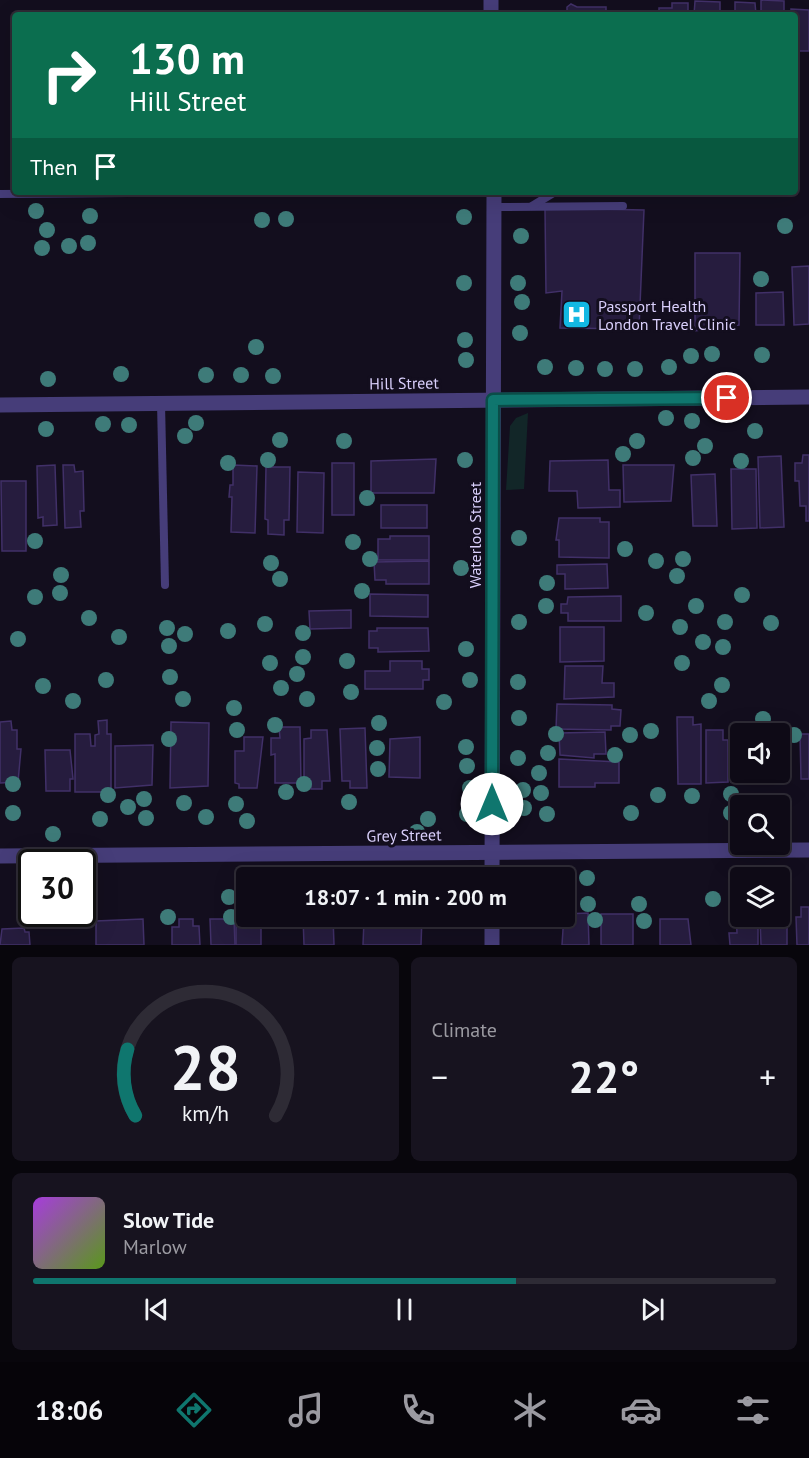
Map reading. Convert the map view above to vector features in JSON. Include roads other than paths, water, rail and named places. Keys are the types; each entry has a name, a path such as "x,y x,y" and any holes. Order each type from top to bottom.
{"street":[{"name":"Waterloo Street","path":"492,867 494,200"},
{"name":"Hill Street","path":"0,405 809,397"},
{"name":"Grey Street","path":"0,856 809,850"},
{"path":"492,927 492,945"}],"lane":[{"path":"532,206 550,195"},
{"path":"591,195 591,206"},
{"path":"494,200 532,206 623,206"},
{"path":"161,403 165,585"}],"place":[{"name":"Passport Health London Travel Clinic","path":"577,315"}]}
